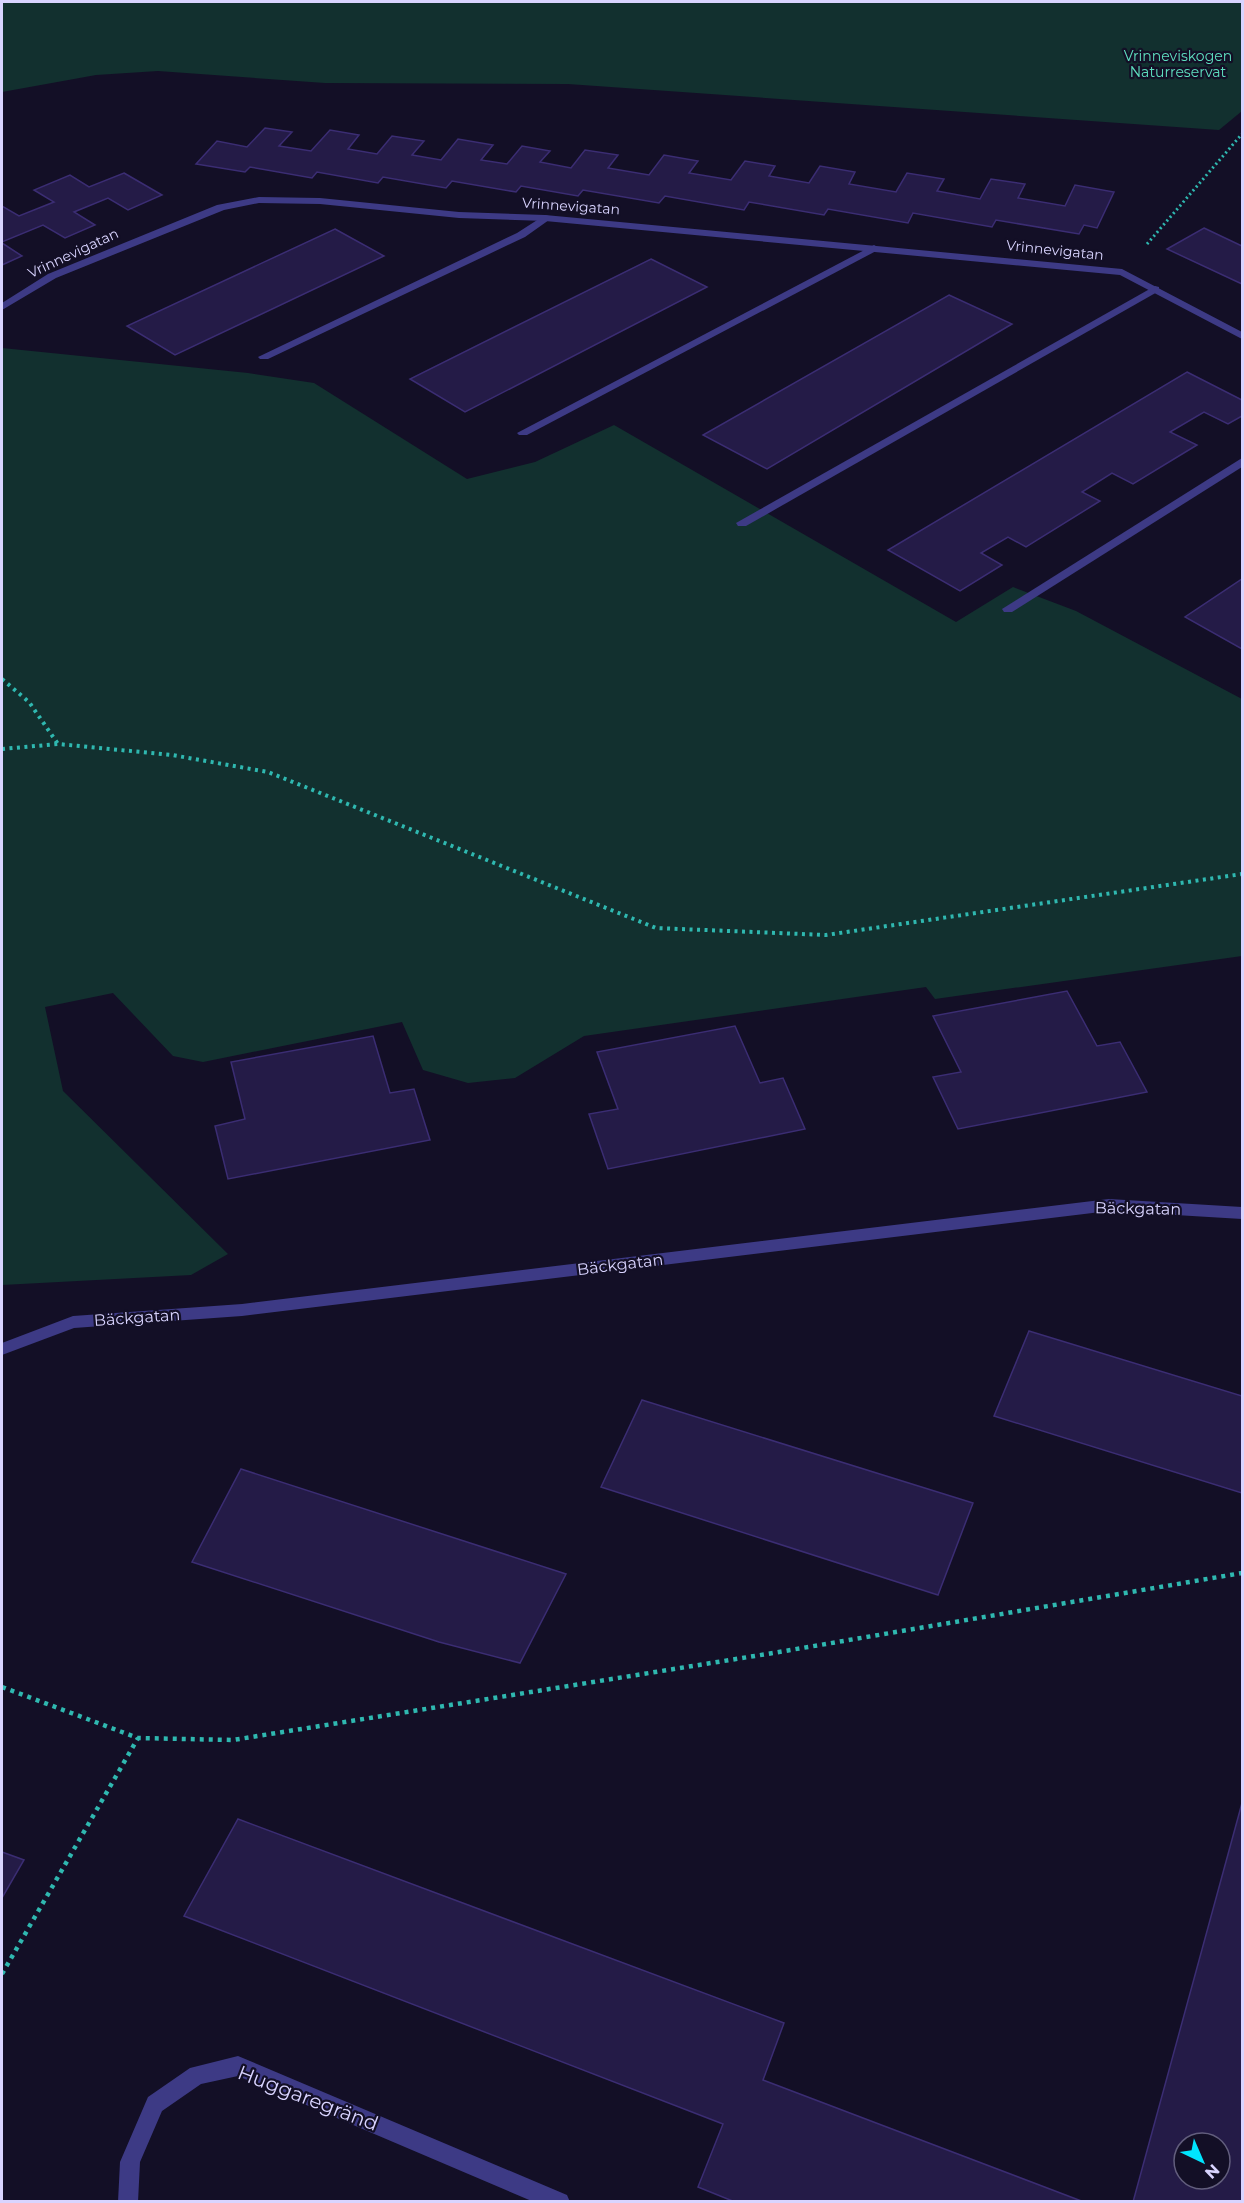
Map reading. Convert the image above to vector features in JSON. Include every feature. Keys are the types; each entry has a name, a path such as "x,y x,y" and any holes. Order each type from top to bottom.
{"street":[{"name":"Vrinnevigatan","path":"2,307 52,276 221,207 259,200 320,201 459,215 545,218 1122,272 1242,336"},
{"path":"264,357 521,235 545,218"},
{"path":"523,433 874,248"},
{"path":"742,523 1155,289"},
{"path":"1008,609 1242,462"},
{"name":"Bäckgatan","path":"2,1349 73,1322 242,1310 1108,1204 1242,1213"},
{"name":"Huggaregränd","path":"128,2202 130,2163 155,2104 197,2075 238,2066 560,2202"}],"path":[{"path":"1122,272 1242,134"},
{"path":"2,679 29,702 58,744"},
{"path":"2,749 58,744 172,755 268,772 656,928 826,935 1242,874"},
{"path":"2,1687 138,1738 233,1740 767,1654 1242,1573"},
{"path":"2,1974 138,1738"}],"green space":[{"name":"Vrinneviskogen Naturreservat","path":"2,2 1242,2 1242,111 1219,130 568,84 325,83 158,71 96,75 2,92"},
{"path":"2,348 248,373 314,383 467,479 535,462 614,425 956,622 1013,587 1076,611 1242,699 1242,956 935,999 926,987 584,1036 515,1078 468,1083 423,1070 402,1022 203,1062 173,1056 113,993 45,1007 63,1091 228,1254 191,1275 2,1285"}],"building":[{"path":"265,128 292,132 279,146 311,151 330,130 359,135 348,149 377,154 392,136 424,141 412,155 441,160 458,139 493,145 481,160 507,164 522,146 550,151 540,162 571,168 585,150 618,155 608,168 649,175 664,155 698,161 689,173 731,180 745,161 775,166 769,176 809,183 820,166 855,172 849,184 896,192 907,173 944,179 937,191 980,199 991,179 1025,184 1018,198 1065,206 1075,185 1114,192 1097,228 1084,225 1079,234 996,220 992,227 913,213 908,223 828,209 824,215 749,202 744,210 665,196 659,203 583,190 578,196 521,186 516,192 452,181 446,188 383,177 378,183 317,172 312,178 250,167 245,172 196,164 217,141 247,147"},
{"path":"124,173 162,195 128,210 108,198 74,212 95,225 65,238 43,225 2,242 2,206 19,216 54,202 34,190 70,175 89,187"},
{"path":"1204,228 1242,246 1242,284 1167,249"},
{"path":"335,229 384,256 175,355 127,326"},
{"path":"2,243 22,256 2,265"},
{"path":"651,259 707,287 465,412 410,379"},
{"path":"949,295 1012,324 767,469 703,435"},
{"path":"1187,372 1242,400 1242,416 1228,424 1204,412 1170,432 1197,445 1133,484 1112,473 1082,492 1100,501 1026,547 1008,537 981,553 1002,565 960,591 888,550"},
{"path":"1242,579 1242,649 1185,617"},
{"path":"1067,991 1097,1046 1120,1042 1147,1092 958,1129 933,1077 961,1072 933,1016"},
{"path":"735,1026 760,1083 783,1078 805,1129 608,1169 589,1114 618,1109 597,1052"},
{"path":"373,1036 390,1093 414,1089 430,1140 228,1179 215,1126 245,1119 231,1062"},
{"path":"1029,1331 1242,1396 1242,1493 994,1416"},
{"path":"642,1400 973,1503 938,1595 601,1487"},
{"path":"241,1469 566,1574 520,1663 439,1642 192,1562"},
{"path":"1242,1803 1242,2202 1133,2202"},
{"path":"238,1819 784,2023 763,2080 1084,2202 735,2202 698,2187 723,2124 184,1916"},
{"path":"2,1852 24,1860 2,1898"}]}
